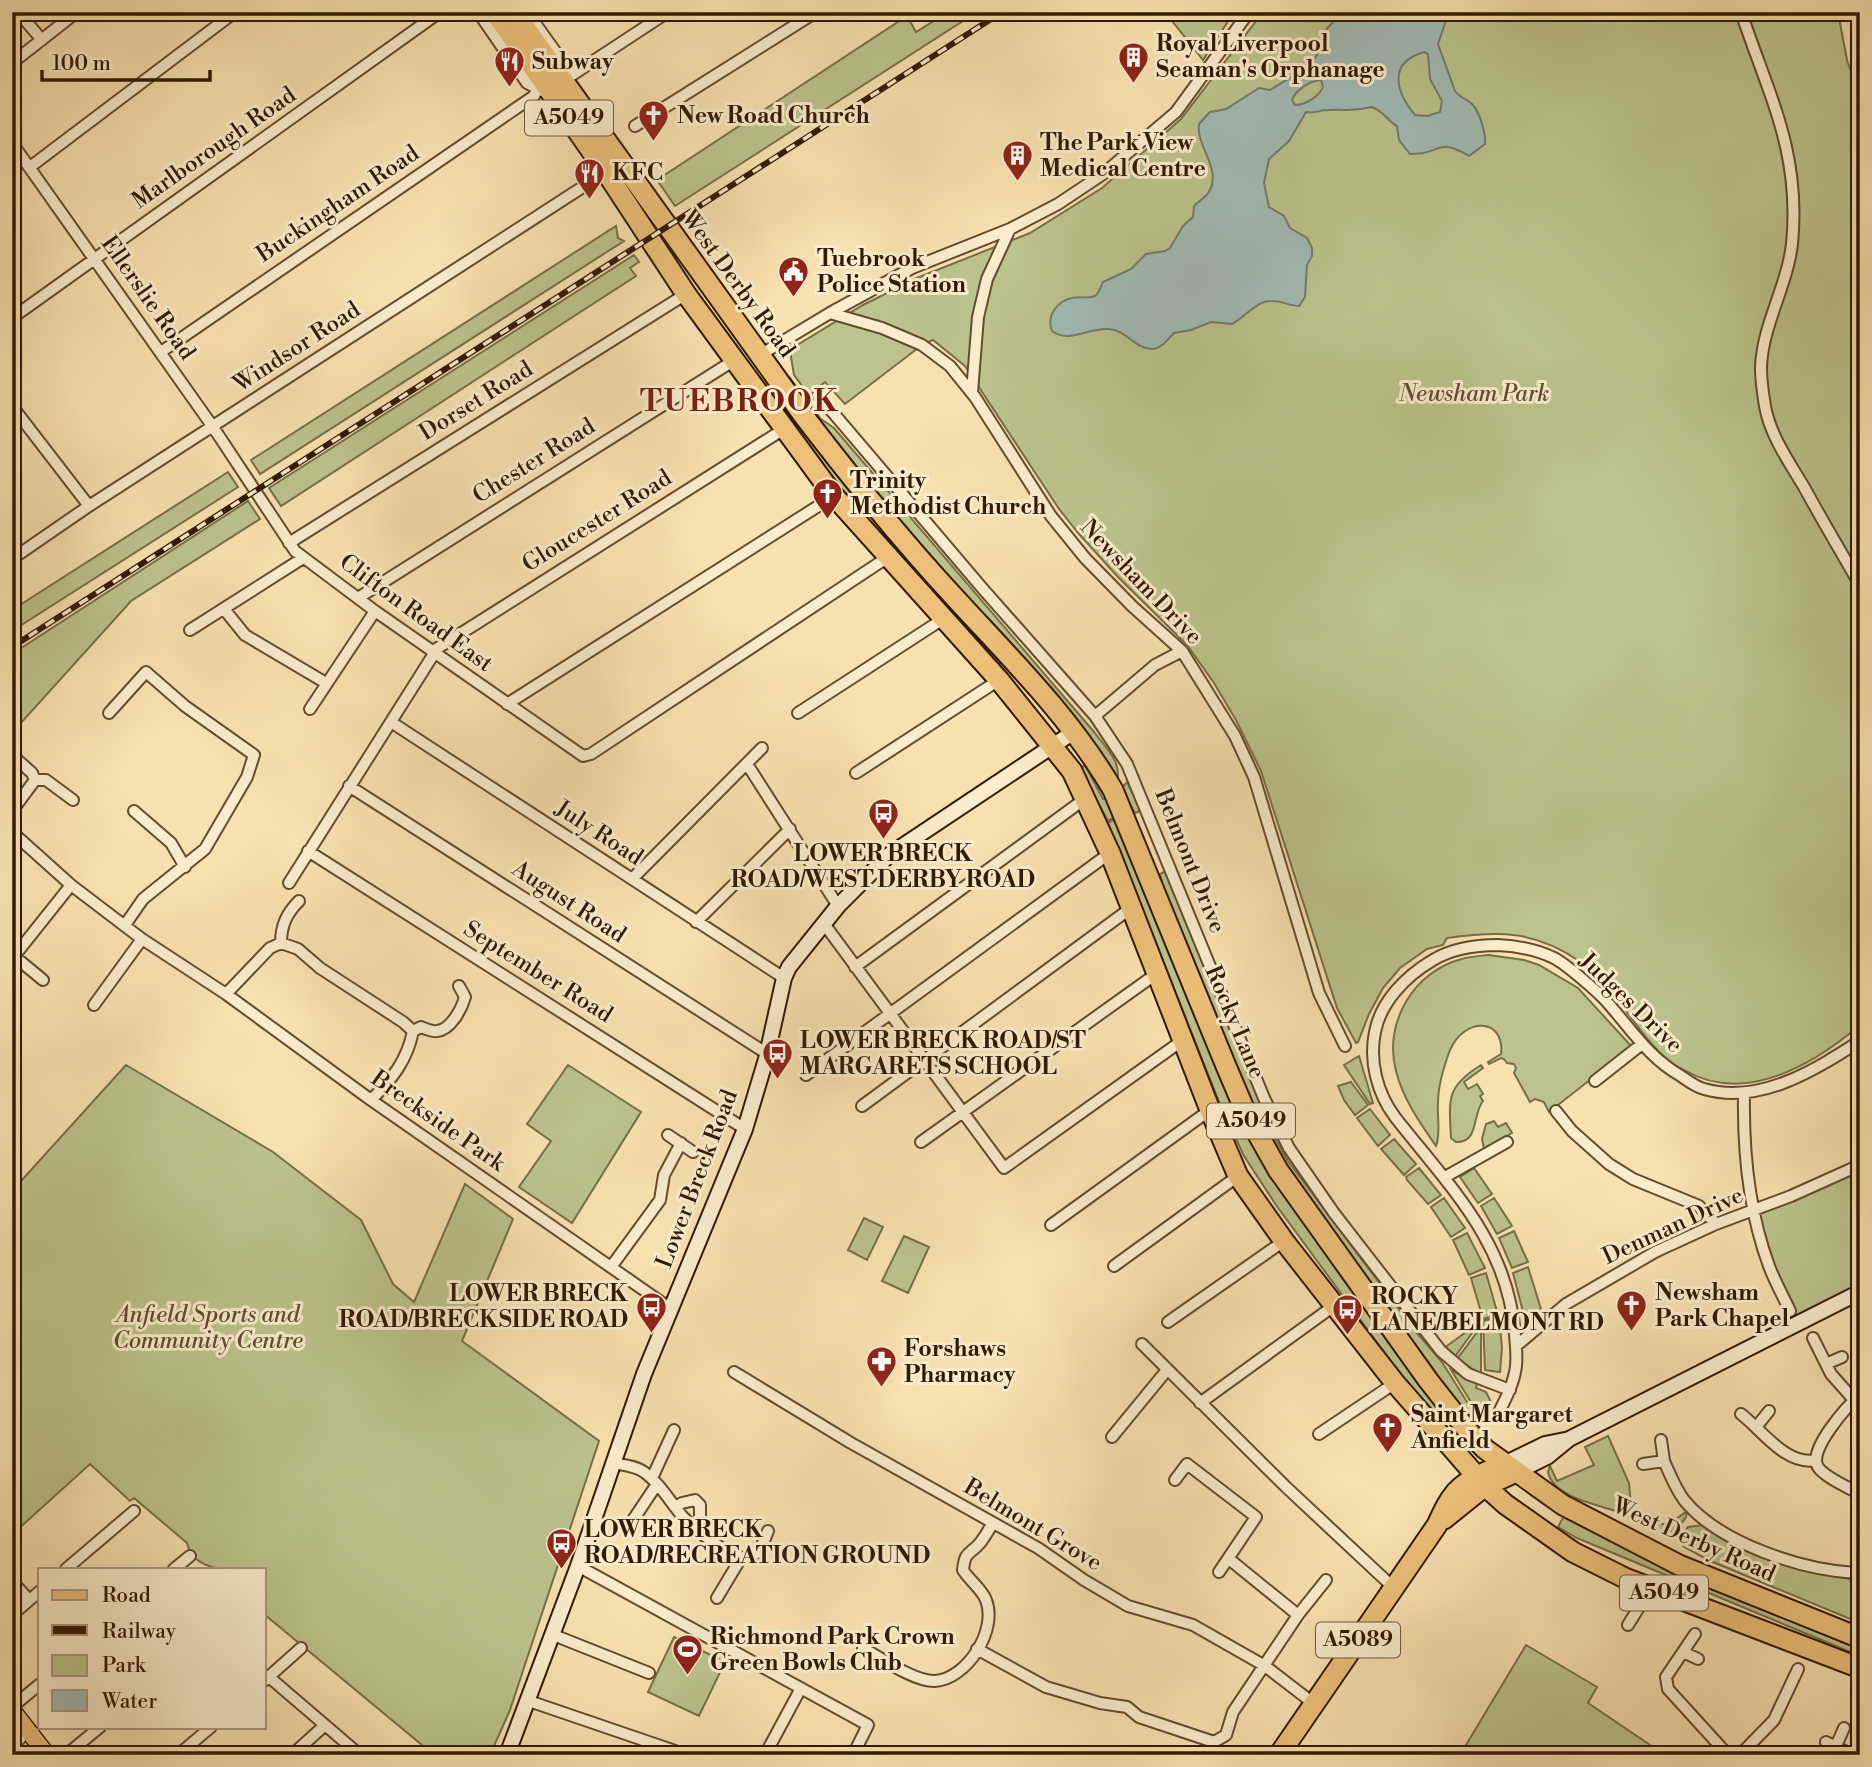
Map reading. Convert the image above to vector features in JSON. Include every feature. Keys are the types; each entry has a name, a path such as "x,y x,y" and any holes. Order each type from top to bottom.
{"highway":[{"name":"West Derby Road","path":"495,12 556,85 761,355 810,425 900,537 1019,666 1075,732"},
{"name":"West Derby Road","path":"514,12 606,172 733,361 834,496 999,680 1053,747"},
{"path":"733,361 761,355"},
{"name":"Rocky Lane","path":"1075,732 1113,790 1246,1113 1278,1170 1428,1380 1481,1446 1510,1468"},
{"name":"A5049","path":"1053,747 1072,771 1110,853 1238,1176 1283,1241 1395,1383 1481,1481 1505,1504 1573,1552 1651,1588 1860,1668"},
{"name":"West Derby Road","path":"1510,1468 1563,1505 1664,1558 1860,1637"},
{"path":"1481,1481 1510,1468"},
{"name":"A5089","path":"1279,1755 1437,1525 1481,1481"}],"main road":[{"path":"12,1709 47,1755"}],"street":[{"path":"18,12 43,40"},
{"path":"12,63 77,12"},
{"path":"30,167 235,12"},
{"name":"Marlborough Road","path":"12,318 440,12"},
{"name":"West Derby Road","path":"478,12 527,83 556,85"},
{"path":"527,12 556,85"},
{"name":"Buckingham Road","path":"160,352 534,96 556,85 668,12"},
{"path":"635,127 816,12"},
{"path":"761,355 912,268 1010,229 1058,204 1103,174 1176,112 1249,12"},
{"path":"1741,12 1778,110 1790,163 1792,188 1789,265 1769,328 1761,368 1766,408 1782,451 1860,584"},
{"name":"Ellerslie Road","path":"12,143 248,478"},
{"name":"Windsor Road","path":"12,559 89,506 606,172"},
{"path":"972,392 978,317 987,279 1010,229"},
{"name":"Dorset Road","path":"289,543 686,294"},
{"name":"Newsham Drive","path":"830,313 882,328 922,345 950,366 972,392 1051,516 1085,558 1132,606 1182,651 1229,726 1254,776 1319,993 1345,1045"},
{"name":"Chester Road","path":"358,598 733,361"},
{"name":"Belmont Drive","path":"818,395 982,589 1095,716 1127,764 1264,1098 1289,1148 1334,1213 1441,1351 1468,1374 1510,1390"},
{"path":"12,406 89,506"},
{"name":"Gloucester Road","path":"434,652 784,429"},
{"name":"Clifton Road East","path":"248,478 289,543 303,558 507,704 585,756 887,557"},
{"path":"507,704 834,496"},
{"path":"190,630 303,558"},
{"path":"224,609 245,635 327,683"},
{"path":"310,709 375,611"},
{"path":"798,713 943,619"},
{"path":"1095,716 1155,665 1182,651"},
{"path":"289,883 434,652"},
{"path":"109,713 146,672 185,706 254,755 247,777 205,849 143,899 125,925"},
{"path":"856,773 999,680"},
{"name":"July Road","path":"391,722 784,978"},
{"name":"Lower Breck Road","path":"507,1755 578,1566 644,1374 744,1129 784,978 789,968 838,906 889,855 1075,732"},
{"path":"632,879 762,748"},
{"path":"12,755 32,773 35,780"},
{"path":"747,764 838,906"},
{"path":"12,811 35,780 46,779 73,800"},
{"name":"August Road","path":"349,786 766,1053"},
{"path":"855,967 1086,798"},
{"path":"134,811 171,843 185,867"},
{"path":"696,922 790,829"},
{"name":"Breckside Park","path":"12,832 71,885 142,939 226,994 371,1100 671,1310"},
{"name":"September Road","path":"308,851 744,1129"},
{"path":"806,1075 1110,853"},
{"path":"43,980 13,957 71,885"},
{"path":"281,943 281,931 289,912 299,901"},
{"path":"862,1106 1130,908"},
{"path":"825,925 1004,1168 1183,1040"},
{"path":"94,1005 142,939"},
{"path":"226,994 270,948 281,943 298,950 413,1031"},
{"name":"Judges Drive","path":"1445,1177 1383,1098 1374,1072 1373,1049 1379,1018 1391,997 1412,972 1441,956 1473,945 1514,946 1555,959 1605,1000 1664,1067 1703,1089 1744,1094 1801,1076 1860,1041"},
{"path":"921,1142 1156,974"},
{"path":"413,1031 421,1027 435,1032 445,1029 463,1007 465,996 460,986"},
{"path":"371,1100 394,1077 410,1048 413,1031"},
{"path":"1595,1082 1642,1044"},
{"path":"1744,1094 1744,1121 1754,1210 1770,1268 1790,1311"},
{"path":"1051,1225 1210,1110"},
{"path":"1556,1111 1572,1130 1609,1164 1633,1179 1699,1206 1716,1224"},
{"path":"668,1135 693,1152"},
{"path":"1497,1416 1510,1390 1516,1367 1513,1315 1500,1269 1476,1220 1445,1177 1507,1142"},
{"path":"611,1267 660,1200 664,1175 681,1143"},
{"name":"Denman Drive","path":"1516,1346 1566,1304 1655,1252 1860,1165"},
{"path":"1114,1266 1238,1176"},
{"path":"1168,1322 1283,1241"},
{"path":"1510,1468 1547,1457 1569,1439 1860,1292"},
{"path":"1199,1403 1335,1305"},
{"path":"1813,1338 1831,1374 1857,1398 1833,1426 1816,1453 1816,1460 1819,1469 1860,1494"},
{"path":"1142,1344 1199,1403 1395,1589"},
{"path":"1826,1364 1842,1357"},
{"path":"1112,1437 1167,1370"},
{"name":"Belmont Grove","path":"734,1372 1038,1548 1128,1606 1193,1625 1265,1666 1313,1703"},
{"path":"1319,1434 1395,1383"},
{"path":"1756,1426 1769,1411"},
{"path":"1741,1414 1795,1458 1802,1462 1816,1460"},
{"path":"626,1529 654,1481 674,1430"},
{"path":"1661,1440 1664,1461 1685,1501 1718,1530 1790,1561 1858,1574"},
{"path":"1643,1464 1664,1461"},
{"path":"613,1464 640,1469 694,1526 712,1541 741,1558 756,1553 768,1531"},
{"path":"1175,1480 1187,1464 1256,1517 1219,1572"},
{"path":"675,1507 695,1500 700,1505 700,1519 694,1526"},
{"path":"67,1568 134,1511"},
{"path":"863,1648 921,1680 936,1681 959,1673 977,1649 989,1618 981,1592 963,1570 964,1559 968,1552 979,1545 993,1523"},
{"path":"175,1568 190,1556"},
{"path":"717,1598 741,1558"},
{"path":"1229,1559 1298,1615"},
{"path":"578,1566 867,1725 854,1754"},
{"path":"977,1649 1046,1687 1100,1703 1127,1707 1139,1717 1214,1742 1226,1735 1233,1712 1298,1615 1326,1580"},
{"path":"12,1581 29,1600"},
{"path":"1628,1625 1651,1588"},
{"path":"12,1615 38,1593"},
{"path":"551,1634 649,1673"},
{"path":"1695,1634 1667,1678 1668,1689 1728,1755"},
{"path":"300,1648 266,1679 360,1755"},
{"path":"1683,1652 1698,1659"},
{"path":"1740,1755 1774,1720 1798,1670"},
{"path":"12,1709 38,1686"},
{"path":"765,1755 801,1688"},
{"path":"526,1700 687,1755"},
{"path":"292,1755 325,1725"},
{"path":"66,1755 99,1728"},
{"path":"178,1755 210,1728"},
{"path":"1844,1728 1831,1744 1853,1755"},
{"path":"12,1747 27,1730"}],"green space":[{"path":"948,12 977,12 675,206 657,180 907,16 916,32"},
{"path":"1165,12 1234,12 1203,60"},
{"name":"Newsham Park","path":"1263,12 1838,12 1847,60 1860,98 1860,349 1855,352 1860,360 1860,1025 1801,1066 1755,1082 1732,1084 1709,1080 1686,1071 1672,1063 1656,1048 1604,983 1579,961 1547,943 1499,934 1447,938 1443,945 1427,949 1400,968 1383,988 1356,1043 1337,1008 1261,771 1236,720 1187,645 1118,577 1059,509 965,366 933,340 922,345 845,404 825,382 809,395 794,375 790,351 863,305 917,278 1030,233 1102,188 1181,119"},
{"path":"616,226 618,238 624,241 260,474 251,460"},
{"path":"634,255 639,262 630,268 636,276 281,506 269,488"},
{"path":"790,378 821,419 834,428 1095,733 1116,764 1117,787 786,383"},
{"path":"779,395 990,645 1001,662 998,666 875,533 771,400"},
{"path":"228,472 238,487 12,631 12,610"},
{"path":"248,501 260,519 131,601 12,733 12,654"},
{"path":"1085,765 1103,799 1107,798 1114,817 1108,821 1080,769"},
{"path":"1127,782 1140,807 1135,813 1121,789"},
{"path":"1117,818 1213,1052 1449,1420 1440,1428 1276,1205 1244,1156 1220,1104 1108,823"},
{"path":"1166,871 1273,1135 1288,1161 1417,1333 1442,1362 1479,1421 1476,1424 1408,1339 1320,1220 1255,1116 1167,906 1160,874"},
{"path":"1489,955 1539,965 1578,988 1632,1047 1549,1112 1544,1102 1535,1099 1530,1102 1514,1073 1514,1064 1501,1058 1489,1064 1488,1062 1501,1054 1501,1042 1497,1033 1483,1026 1465,1031 1450,1050 1442,1076 1438,1096 1439,1130 1436,1146 1418,1120 1399,1081 1393,1053 1394,1035 1406,1002 1430,975 1445,965 1462,959"},
{"path":"1359,1056 1373,1103 1370,1104 1344,1065"},
{"name":"Anfield Sports and Community Centre","path":"126,1065 273,1152 361,1220 393,1284 414,1302 465,1184 513,1219 462,1341 599,1441 510,1710 490,1755 434,1755 266,1616 266,1568 219,1568 199,1561 187,1543 134,1498 130,1501 90,1464 16,1531 12,1528 12,1191"},
{"path":"568,1065 641,1112 572,1223 519,1187 551,1141 527,1124"},
{"path":"1481,1065 1483,1068 1464,1082 1468,1089 1477,1084 1483,1094 1480,1096 1483,1101 1472,1133 1463,1141 1456,1142 1451,1138 1452,1095 1461,1080"},
{"path":"1351,1082 1368,1105 1355,1115 1338,1086"},
{"path":"1370,1109 1390,1135 1378,1146 1357,1118"},
{"path":"1494,1121 1498,1127 1506,1123 1512,1133 1484,1149 1482,1139 1486,1124"},
{"path":"1394,1139 1416,1164 1404,1175 1381,1149"},
{"path":"1860,1165 1860,1292 1795,1324 1754,1210"},
{"path":"1419,1168 1441,1195 1428,1204 1406,1177"},
{"path":"1474,1168 1492,1194 1478,1203 1460,1177"},
{"path":"1444,1198 1465,1228 1451,1237 1431,1207"},
{"path":"1494,1198 1512,1226 1497,1234 1481,1206"},
{"path":"864,1218 883,1227 867,1260 848,1250"},
{"path":"1514,1231 1528,1262 1512,1268 1499,1238"},
{"path":"1467,1233 1485,1268 1469,1275 1453,1240"},
{"path":"904,1236 929,1247 908,1293 882,1281"},
{"path":"1528,1267 1541,1309 1530,1317 1523,1312 1513,1273"},
{"path":"1486,1273 1498,1315 1483,1319 1471,1278"},
{"path":"1499,1317 1502,1348 1500,1372 1485,1370 1483,1321"},
{"path":"1480,1322 1454,1358 1444,1348"},
{"path":"1481,1327 1481,1374 1457,1359"},
{"path":"1451,1370 1486,1392 1491,1402 1484,1418 1481,1418"},
{"path":"1608,1436 1629,1483 1631,1504 1651,1522 1668,1525 1687,1511 1686,1517 1675,1532 1670,1531 1666,1535 1639,1520 1579,1499 1552,1481 1548,1472 1550,1466 1557,1481 1594,1465 1585,1447"},
{"path":"1565,1514 1860,1645 1860,1656 1577,1538 1558,1527"},
{"path":"1703,1525 1724,1539 1803,1570 1851,1579 1860,1589 1860,1623 1708,1560 1683,1546 1681,1537 1688,1527"},
{"name":"Richmond Park Crown Green Bowls Club","path":"674,1637 725,1662 699,1716 648,1692"},
{"path":"1526,1645 1597,1687 1588,1703 1665,1755 1460,1755"}],"water":[{"path":"1342,12 1449,12 1438,44 1455,91 1471,103 1478,113 1485,144 1469,156 1451,147 1410,154 1399,140 1397,126 1372,107 1306,112 1289,141 1269,159 1264,183 1269,207 1284,216 1290,228 1307,238 1312,248 1312,256 1307,265 1305,297 1299,306 1266,302 1232,324 1211,322 1174,333 1162,345 1153,349 1141,346 1115,330 1102,329 1072,336 1059,335 1052,331 1050,320 1054,310 1062,302 1075,297 1095,296 1103,282 1131,269 1146,254 1170,248 1183,226 1193,217 1194,206 1207,195 1213,182 1199,124 1210,112 1226,109 1259,88 1270,90 1311,65 1323,44 1325,31","holes":["1424,52 1428,54 1430,79 1442,101 1440,112 1427,116 1415,115 1403,97 1398,79 1404,63","1321,80 1323,87 1318,94 1308,102 1295,105 1292,100 1300,90"]}],"railway":[{"path":"12,647 1002,12"}],"place":[{"name":"Royal Liverpool Seaman's Orphanage","path":"1133,84"},
{"name":"Subway","path":"509,89"},
{"name":"New Road Church","path":"654,143"},
{"name":"The Park View Medical Centre","path":"1017,183"},
{"name":"KFC","path":"589,200"},
{"name":"Tuebrook Police Station","path":"794,299"},
{"name":"Trinity Methodist Church","path":"827,521"},
{"name":"LOWER BRECK ROAD/WEST DERBY ROAD","path":"883,840"},
{"name":"LOWER BRECK ROAD/ST MARGARETS SCHOOL","path":"777,1081"},
{"name":"Newsham Park Chapel","path":"1632,1333"},
{"name":"LOWER BRECK ROAD/BRECKSIDE ROAD","path":"651,1334"},
{"name":"ROCKY LANE/BELMONT RD","path":"1348,1337"},
{"name":"Forshaws Pharmacy","path":"881,1389"},
{"name":"Saint Margaret Anfield","path":"1388,1455"},
{"name":"LOWER BRECK ROAD/RECREATION GROUND","path":"561,1570"},
{"name":"Richmond Park Crown Green Bowls Club","path":"687,1677"}],"district":[{"name":"TUEBROOK","path":"740,402"}]}
